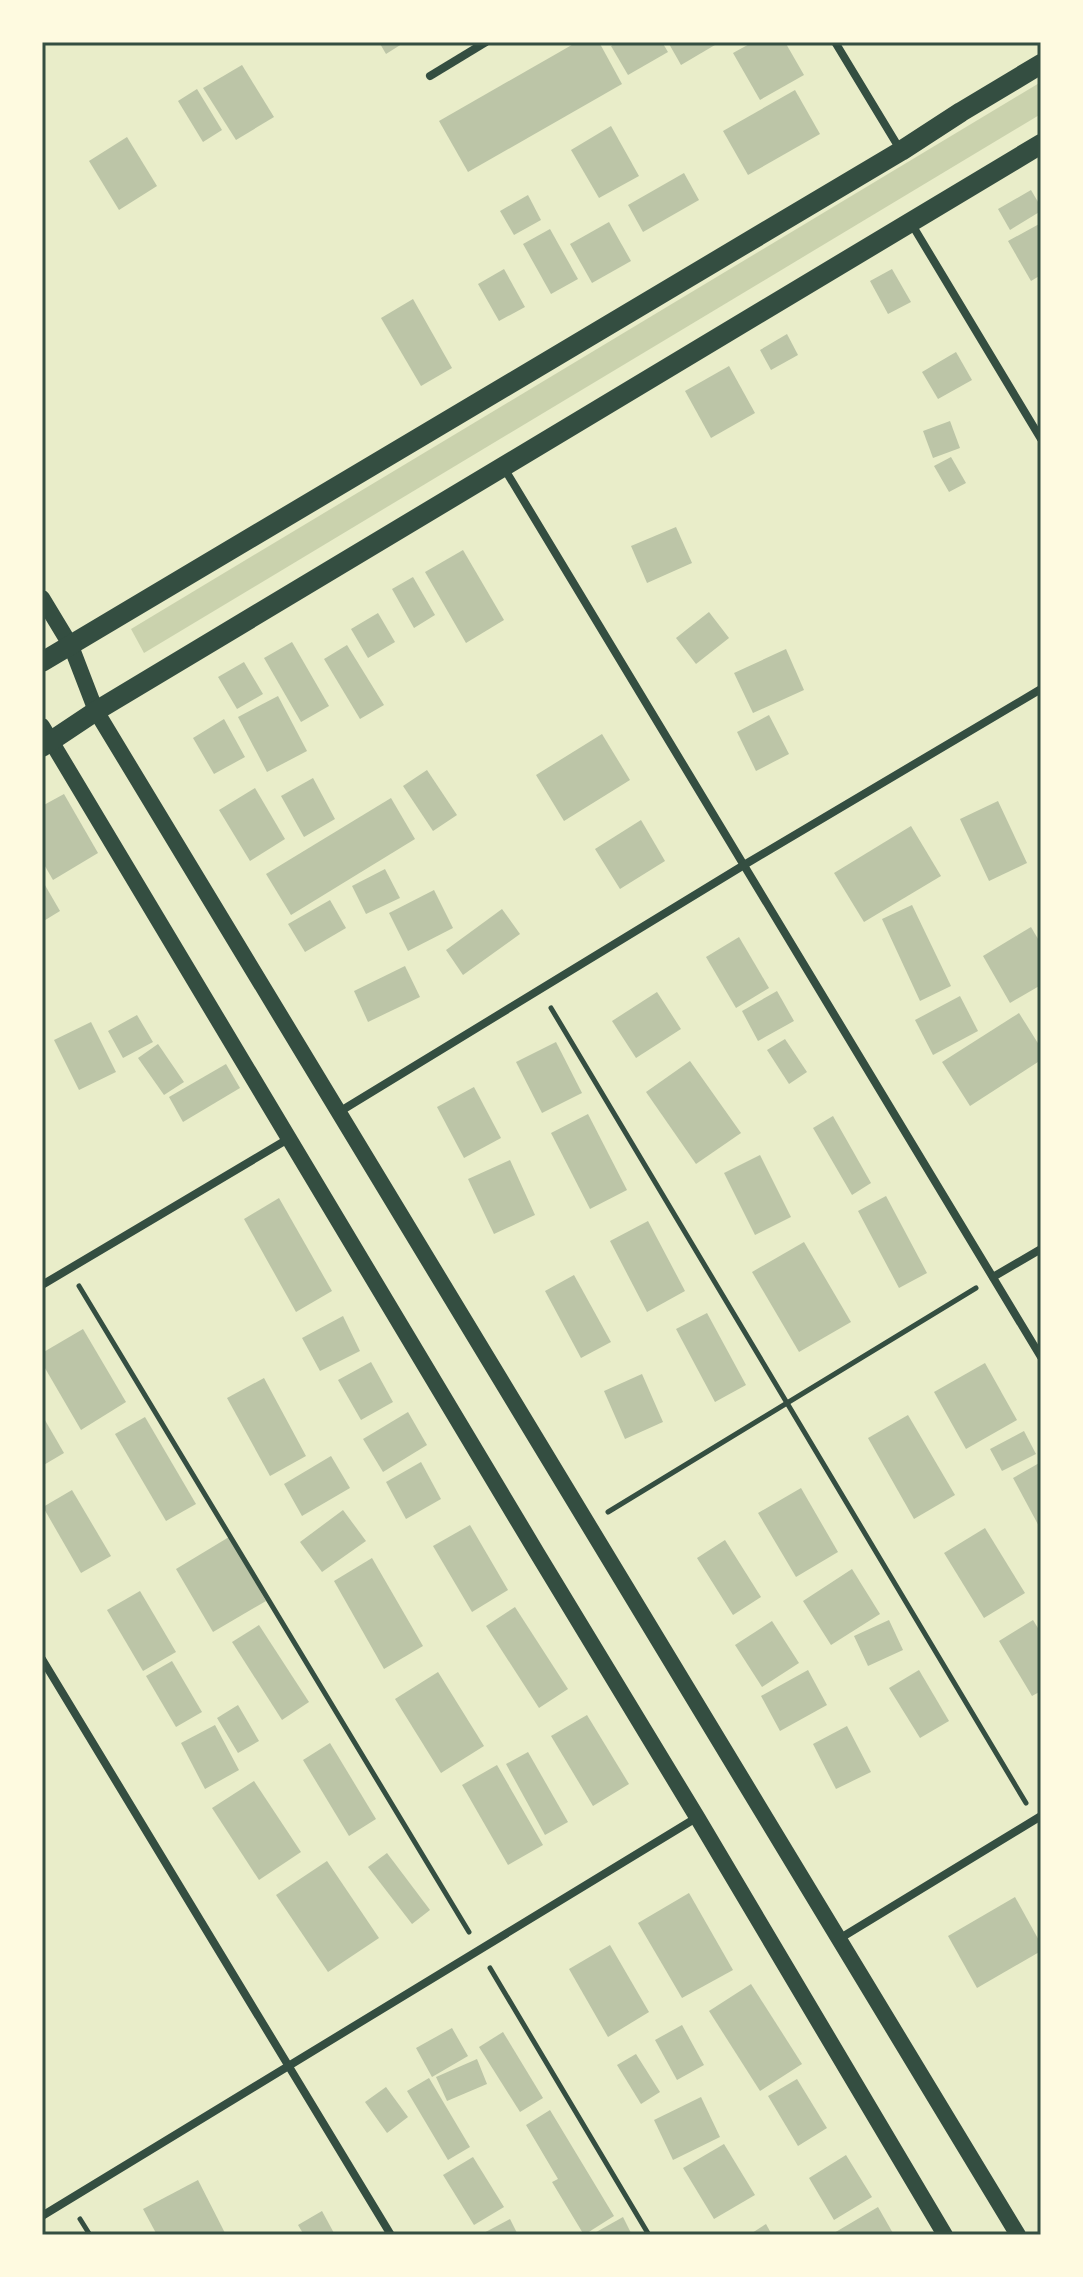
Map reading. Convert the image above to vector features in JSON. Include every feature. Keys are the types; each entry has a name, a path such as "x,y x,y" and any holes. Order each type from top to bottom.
{"main road":[{"path":"42,662 901,151 1041,64"},
{"path":"945,2235 697,1817 45,738 96,711 1041,144"},
{"path":"42,598 71,646 96,711 1018,2235"}],"street":[{"path":"430,76 486,42"},
{"path":"835,42 901,151"},
{"path":"911,222 1041,439"},
{"path":"503,467 1041,1357"},
{"path":"339,1112 744,865 1041,689"},
{"path":"42,1285 288,1139"},
{"path":"993,1277 1041,1249"},
{"path":"42,1659 391,2235"},
{"path":"42,2216 697,1817"},
{"path":"839,1939 1038,1818"}],"path":[{"path":"540,990 1038,1818"},
{"path":"69,1269 649,2235"},
{"path":"588,1524 993,1277"}],"green space":[{"path":"1041,82 1041,114 144,653 131,629"}],"building":[{"path":"379,42 405,42 386,54"},
{"path":"577,42 599,42 622,84 468,172 439,121"},
{"path":"617,42 662,42 668,52 628,75 611,46"},
{"path":"668,42 720,42 681,65"},
{"path":"753,42 785,42 804,75 760,100 733,53"},
{"path":"242,65 274,117 236,140 203,88"},
{"path":"197,89 222,130 203,142 178,101"},
{"path":"795,90 820,134 748,175 723,131"},
{"path":"611,126 639,176 599,198 571,150"},
{"path":"127,137 157,186 119,210 89,161"},
{"path":"684,173 699,200 643,232 628,205"},
{"path":"1031,190 1041,211 1010,230 998,209"},
{"path":"528,195 541,220 514,235 500,211"},
{"path":"609,222 631,261 592,283 570,244"},
{"path":"1041,223 1041,275 1031,281 1008,241"},
{"path":"550,229 578,279 551,294 523,244"},
{"path":"504,269 525,307 499,321 478,284"},
{"path":"892,269 911,302 888,314 870,281"},
{"path":"413,299 452,368 421,386 381,318"},
{"path":"787,334 798,355 771,370 760,350"},
{"path":"956,352 972,380 938,399 922,372"},
{"path":"729,366 755,413 711,438 685,391"},
{"path":"950,421 960,448 933,458 923,431"},
{"path":"951,457 966,483 949,492 934,466"},
{"path":"676,527 692,563 647,583 631,546"},
{"path":"463,550 504,620 466,643 425,572"},
{"path":"413,577 435,615 414,628 392,589"},
{"path":"709,612 729,638 696,664 676,638"},
{"path":"378,613 395,642 368,658 351,629"},
{"path":"292,642 329,706 301,722 264,658"},
{"path":"347,645 384,705 360,719 324,659"},
{"path":"786,649 804,690 753,713 734,673"},
{"path":"244,662 263,694 237,709 218,677"},
{"path":"278,696 307,751 267,772 238,717"},
{"path":"769,715 789,754 756,771 737,732"},
{"path":"224,719 245,757 214,774 193,738"},
{"path":"602,734 630,780 564,821 536,775"},
{"path":"427,770 457,815 433,831 403,786"},
{"path":"313,778 335,819 304,837 281,796"},
{"path":"255,788 285,839 250,861 219,810"},
{"path":"64,794 98,853 53,880 42,861 42,806"},
{"path":"391,798 415,839 291,915 266,874"},
{"path":"998,801 1027,863 989,881 960,819"},
{"path":"641,820 665,861 620,889 595,849"},
{"path":"911,826 941,876 864,922 834,873"},
{"path":"385,869 400,898 366,914 352,886"},
{"path":"42,880 60,911 42,922"},
{"path":"434,890 453,928 408,951 389,913"},
{"path":"330,900 346,928 305,952 288,924"},
{"path":"912,905 951,986 920,1001 882,919"},
{"path":"502,909 520,934 463,975 446,950"},
{"path":"1031,927 1041,944 1041,985 1010,1003 983,956"},
{"path":"739,937 769,988 736,1008 706,957"},
{"path":"405,966 420,997 368,1022 354,991"},
{"path":"777,991 794,1021 758,1041 742,1011"},
{"path":"657,992 681,1029 636,1058 612,1021"},
{"path":"960,996 978,1031 933,1055 915,1020"},
{"path":"1019,1013 1041,1048 1041,1060 970,1106 942,1062"},
{"path":"137,1015 153,1042 123,1058 108,1031"},
{"path":"91,1022 116,1072 79,1090 54,1040"},
{"path":"785,1039 807,1072 789,1084 767,1050"},
{"path":"556,1042 582,1093 542,1113 516,1062"},
{"path":"158,1044 184,1082 164,1095 138,1058"},
{"path":"690,1061 741,1133 696,1164 646,1092"},
{"path":"226,1064 240,1088 183,1122 169,1097"},
{"path":"474,1087 501,1138 464,1158 437,1107"},
{"path":"588,1114 627,1190 590,1209 551,1133"},
{"path":"833,1116 871,1183 852,1195 813,1128"},
{"path":"760,1155 791,1217 755,1235 724,1173"},
{"path":"510,1160 535,1215 494,1234 468,1179"},
{"path":"886,1196 927,1273 899,1288 858,1211"},
{"path":"279,1198 332,1291 296,1312 244,1219"},
{"path":"648,1221 685,1291 647,1312 610,1241"},
{"path":"804,1242 851,1322 799,1352 752,1272"},
{"path":"574,1275 611,1342 581,1358 545,1291"},
{"path":"707,1313 746,1385 715,1402 676,1329"},
{"path":"343,1316 360,1351 320,1371 302,1338"},
{"path":"83,1329 126,1402 81,1430 42,1363 42,1353"},
{"path":"371,1362 393,1402 361,1420 338,1380"},
{"path":"985,1363 1017,1420 966,1449 934,1392"},
{"path":"642,1374 663,1422 625,1439 604,1391"},
{"path":"264,1378 306,1456 270,1476 227,1398"},
{"path":"408,1412 427,1445 383,1472 363,1439"},
{"path":"42,1415 64,1453 42,1466"},
{"path":"908,1415 955,1495 914,1519 868,1438"},
{"path":"145,1417 196,1504 166,1521 115,1434"},
{"path":"1024,1431 1036,1454 1002,1471 990,1449"},
{"path":"331,1456 350,1488 302,1516 284,1484"},
{"path":"421,1462 441,1499 406,1519 386,1482"},
{"path":"1041,1462 1041,1530 1013,1478"},
{"path":"801,1488 838,1552 796,1577 758,1513"},
{"path":"72,1490 111,1556 81,1573 43,1507"},
{"path":"343,1510 366,1541 322,1572 300,1542"},
{"path":"470,1525 508,1590 472,1612 433,1546"},
{"path":"985,1528 1025,1593 984,1618 944,1553"},
{"path":"229,1537 266,1601 213,1632 176,1569"},
{"path":"725,1540 761,1597 733,1615 697,1558"},
{"path":"372,1558 423,1646 384,1669 334,1581"},
{"path":"852,1569 880,1614 831,1645 803,1601"},
{"path":"140,1591 176,1652 143,1671 107,1610"},
{"path":"515,1607 568,1689 539,1708 486,1626"},
{"path":"889,1620 903,1650 868,1666 854,1636"},
{"path":"1033,1620 1041,1633 1041,1691 1032,1696 999,1641"},
{"path":"772,1621 799,1663 762,1687 735,1645"},
{"path":"259,1625 309,1702 282,1720 232,1642"},
{"path":"172,1661 202,1712 176,1727 146,1676"},
{"path":"808,1670 827,1705 780,1731 761,1696"},
{"path":"919,1670 949,1721 920,1738 889,1688"},
{"path":"438,1672 484,1746 441,1773 395,1699"},
{"path":"238,1705 259,1741 238,1753 217,1718"},
{"path":"587,1715 629,1784 593,1806 551,1736"},
{"path":"215,1725 239,1770 205,1789 181,1743"},
{"path":"847,1726 871,1772 836,1789 813,1744"},
{"path":"330,1743 376,1819 349,1836 303,1760"},
{"path":"528,1752 568,1822 545,1835 506,1764"},
{"path":"497,1765 543,1845 508,1865 462,1785"},
{"path":"254,1781 301,1852 259,1880 212,1808"},
{"path":"387,1853 430,1910 412,1924 368,1867"},
{"path":"327,1861 379,1938 328,1972 276,1895"},
{"path":"689,1893 733,1970 682,1998 638,1923"},
{"path":"1015,1897 1041,1944 1041,1951 977,1988 948,1936"},
{"path":"610,1945 649,2012 608,2037 569,1969"},
{"path":"751,1984 802,2064 760,2091 709,2011"},
{"path":"682,2025 704,2065 677,2080 655,2040"},
{"path":"452,2028 468,2056 432,2077 416,2048"},
{"path":"503,2032 543,2098 520,2112 479,2047"},
{"path":"636,2054 660,2092 641,2104 617,2065"},
{"path":"477,2059 487,2084 447,2101 436,2077"},
{"path":"429,2078 470,2147 448,2160 407,2091"},
{"path":"797,2079 827,2128 798,2146 768,2096"},
{"path":"386,2087 408,2117 387,2133 365,2102"},
{"path":"701,2097 720,2137 673,2160 654,2120"},
{"path":"550,2110 614,2216 584,2235 552,2182 558,2179 526,2125"},
{"path":"724,2144 755,2195 714,2219 683,2168"},
{"path":"846,2155 872,2197 834,2220 809,2178"},
{"path":"473,2157 504,2207 474,2225 443,2175"},
{"path":"198,2180 226,2235 157,2235 143,2209"},
{"path":"878,2207 894,2235 835,2235 834,2233"},
{"path":"322,2211 335,2235 304,2235 298,2225"},
{"path":"623,2217 632,2235 591,2235"},
{"path":"510,2219 518,2235 480,2235"},
{"path":"766,2224 772,2235 749,2235"}]}
